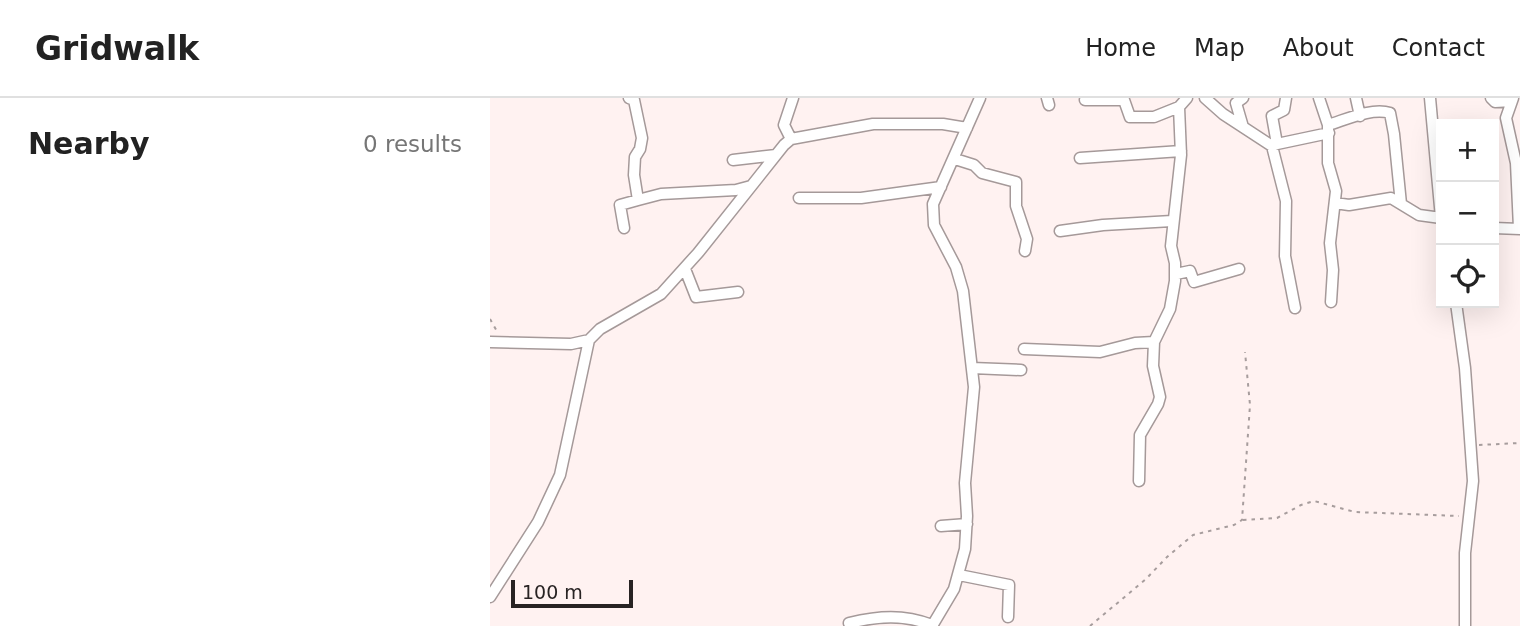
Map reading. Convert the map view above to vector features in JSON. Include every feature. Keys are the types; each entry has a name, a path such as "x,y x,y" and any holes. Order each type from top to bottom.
{"street":[{"path":"629,98 634,100 642,138 635,157 634,176 638,200"},
{"path":"791,139 784,125 793,98"},
{"path":"849,623 883,615 932,625 949,600 959,575 967,524 965,483 973,415 972,368 963,291 956,267 934,225 933,204 980,98"},
{"path":"1085,100 1124,100 1130,117 1154,117 1179,107 1187,98"},
{"path":"1205,98 1243,127 1275,145 1360,116 1386,111 1392,117 1401,204"},
{"path":"1243,98 1236,103 1236,108 1243,127"},
{"path":"1286,98 1284,110 1271,119 1286,201 1285,256 1295,308"},
{"path":"1320,98 1328,129 1327,157 1336,191 1330,243 1334,270 1331,302"},
{"path":"1356,98 1360,116"},
{"path":"1430,98 1436,142"},
{"path":"1490,98 1495,102 1512,100 1506,118 1518,171 1520,229 1499,228"},
{"path":"1139,481 1140,435 1160,397 1153,366 1154,341 1170,309 1175,274 1171,246 1181,151 1179,107"},
{"path":"490,597 538,522 560,475 589,340 600,328 656,298 685,269 791,139 873,124 943,124 967,128"},
{"path":"1080,158 1181,151"},
{"path":"733,160 776,155"},
{"path":"955,159 975,165 982,173 1016,182 1016,206 1027,239 1025,251"},
{"path":"624,228 620,205 661,194 736,190 751,186"},
{"path":"799,198 861,198 941,187"},
{"path":"1335,204 1349,205 1391,198 1419,215 1436,217"},
{"path":"1060,231 1172,221"},
{"path":"685,269 696,297 738,292"},
{"path":"1175,274 1190,271 1194,282 1239,269"},
{"path":"1456,308 1465,368 1473,481 1465,554 1465,626"},
{"path":"490,342 571,344 589,340"},
{"path":"1024,349 1100,352 1154,341"},
{"path":"972,368 1021,370"},
{"path":"941,526 967,524"},
{"path":"959,575 1009,585 1008,617"}],"path":[{"path":"490,319 502,342"},
{"path":"1241,520 1250,405 1245,352"},
{"path":"1470,445 1520,443"},
{"path":"1090,626 1193,535 1234,525 1241,520 1277,518 1314,501 1355,512 1469,516"}]}
